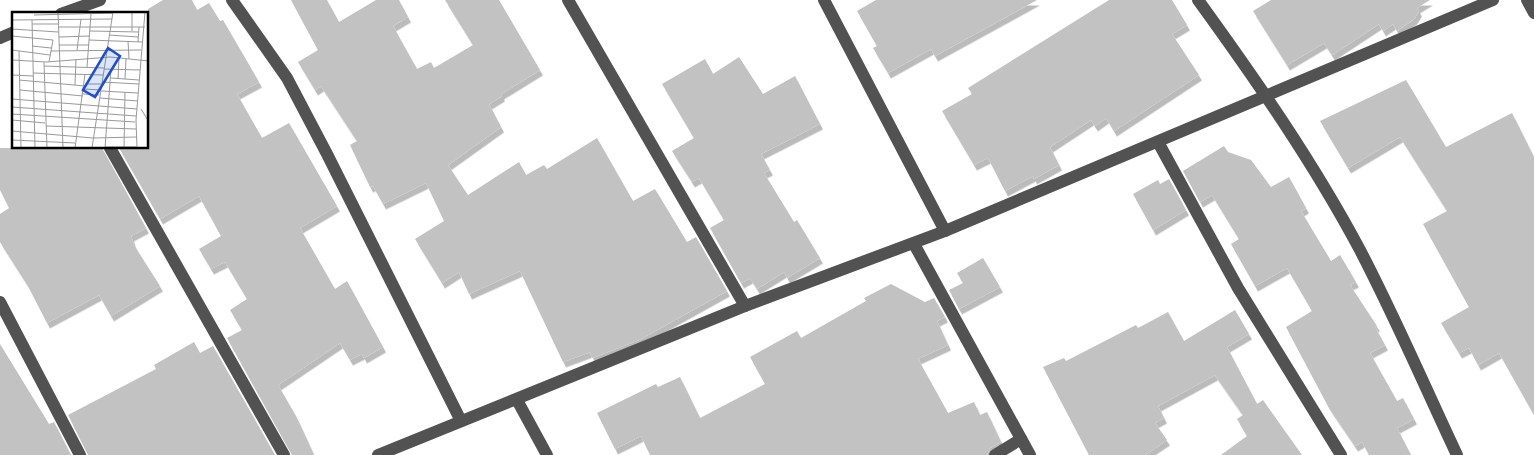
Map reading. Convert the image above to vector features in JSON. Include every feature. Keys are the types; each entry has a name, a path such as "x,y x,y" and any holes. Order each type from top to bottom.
{"street":[{"path":"67,12 100,0"},
{"path":"232,0 287,78 461,422"},
{"path":"568,0 745,306"},
{"path":"824,0 944,231"},
{"path":"1198,0 1266,94 1360,250 1457,455"},
{"path":"378,455 745,306 914,244 1158,142 1266,94 1493,0"},
{"path":"1528,0 1534,13"},
{"path":"0,38 12,33"},
{"path":"1158,142 1242,297 1342,455"},
{"path":"111,149 284,455"},
{"path":"914,244 1030,455"},
{"path":"0,302 80,455"},
{"path":"517,400 547,455"},
{"path":"995,455 1021,439"}],"building":[{"path":"163,0 192,0 197,10 209,3 220,21 223,20 259,82 237,94 262,138 289,123 337,206 300,228 335,289 347,281 383,347 364,358 362,354 350,360 340,343 278,385 296,416 314,455 292,455 227,338 242,330 230,310 247,299 225,262 211,269 199,249 221,236 199,196 160,219 120,149 149,149 148,9"},
{"path":"291,0 327,0 339,22 376,0 399,0 408,17 393,26 417,69 431,62 434,68 473,45 445,0 499,0 540,70 501,94 502,96 489,104 501,127 448,165 468,195 519,162 526,175 544,165 547,169 597,138 633,201 655,189 687,242 696,237 727,291 639,340 592,358 590,352 563,362 520,271 469,294 459,272 442,283 415,239 444,221 426,183 383,204 373,186 370,187 350,145 357,141 321,86 315,90 298,62 318,50"},
{"path":"876,0 1037,0 935,56 931,49 888,73 873,48 877,46 857,11"},
{"path":"1109,0 1172,0 1187,25 1172,34 1199,75 1114,131 1106,118 1095,126 1091,120 1050,147 1059,165 1034,179 1033,176 1005,191 988,158 974,165 942,111 972,94 968,88"},
{"path":"1271,0 1430,0 1417,8 1419,11 1414,19 1397,31 1393,24 1383,31 1379,24 1332,55 1324,43 1287,65 1253,11"},
{"path":"739,57 763,94 795,76 820,124 761,154 770,170 764,173 794,222 797,220 820,258 787,278 784,272 757,289 750,278 741,283 710,228 724,220 699,178 692,182 672,151 694,138 662,84 705,59 713,74"},
{"path":"1406,80 1446,147 1512,113 1534,157 1534,415 1499,353 1478,365 1469,348 1459,353 1441,323 1469,307 1423,224 1447,211 1400,137 1348,168 1320,121"},
{"path":"1224,146 1228,152 1251,160 1271,187 1289,177 1306,208 1301,211 1331,261 1340,255 1356,282 1350,285 1377,326 1375,327 1385,345 1370,353 1397,401 1403,398 1414,419 1397,428 1411,455 1369,455 1362,442 1355,446 1329,408 1286,327 1312,311 1287,268 1255,286 1231,244 1239,239 1212,195 1200,202 1183,171"},
{"path":"0,148 103,149 146,228 131,236 134,245 160,286 111,316 99,295 47,323 28,286 0,242 0,214 9,208 0,190"},
{"path":"1169,179 1186,210 1153,230 1133,194 1158,180 1160,184"},
{"path":"983,258 1000,287 959,309 949,290 963,283 957,273"},
{"path":"891,284 925,302 934,298 945,317 937,321 948,345 918,359 948,413 974,402 980,415 987,412 1001,442 990,448 987,455 650,455 641,436 615,449 597,413 656,384 658,387 680,377 700,418 765,384 750,357 797,331 801,338 866,301 864,298"},
{"path":"1235,310 1249,334 1227,347 1257,404 1263,400 1302,455 1221,455 1247,436 1237,419 1243,415 1215,375 1158,406 1164,418 1155,423 1167,440 1145,455 1089,455 1043,367 1064,358 1066,361 1136,325 1138,328 1168,312 1184,341"},
{"path":"194,342 200,353 213,346 275,455 88,455 68,415 156,369 154,365"},
{"path":"0,344 49,424 54,422 71,455 0,455"}]}
